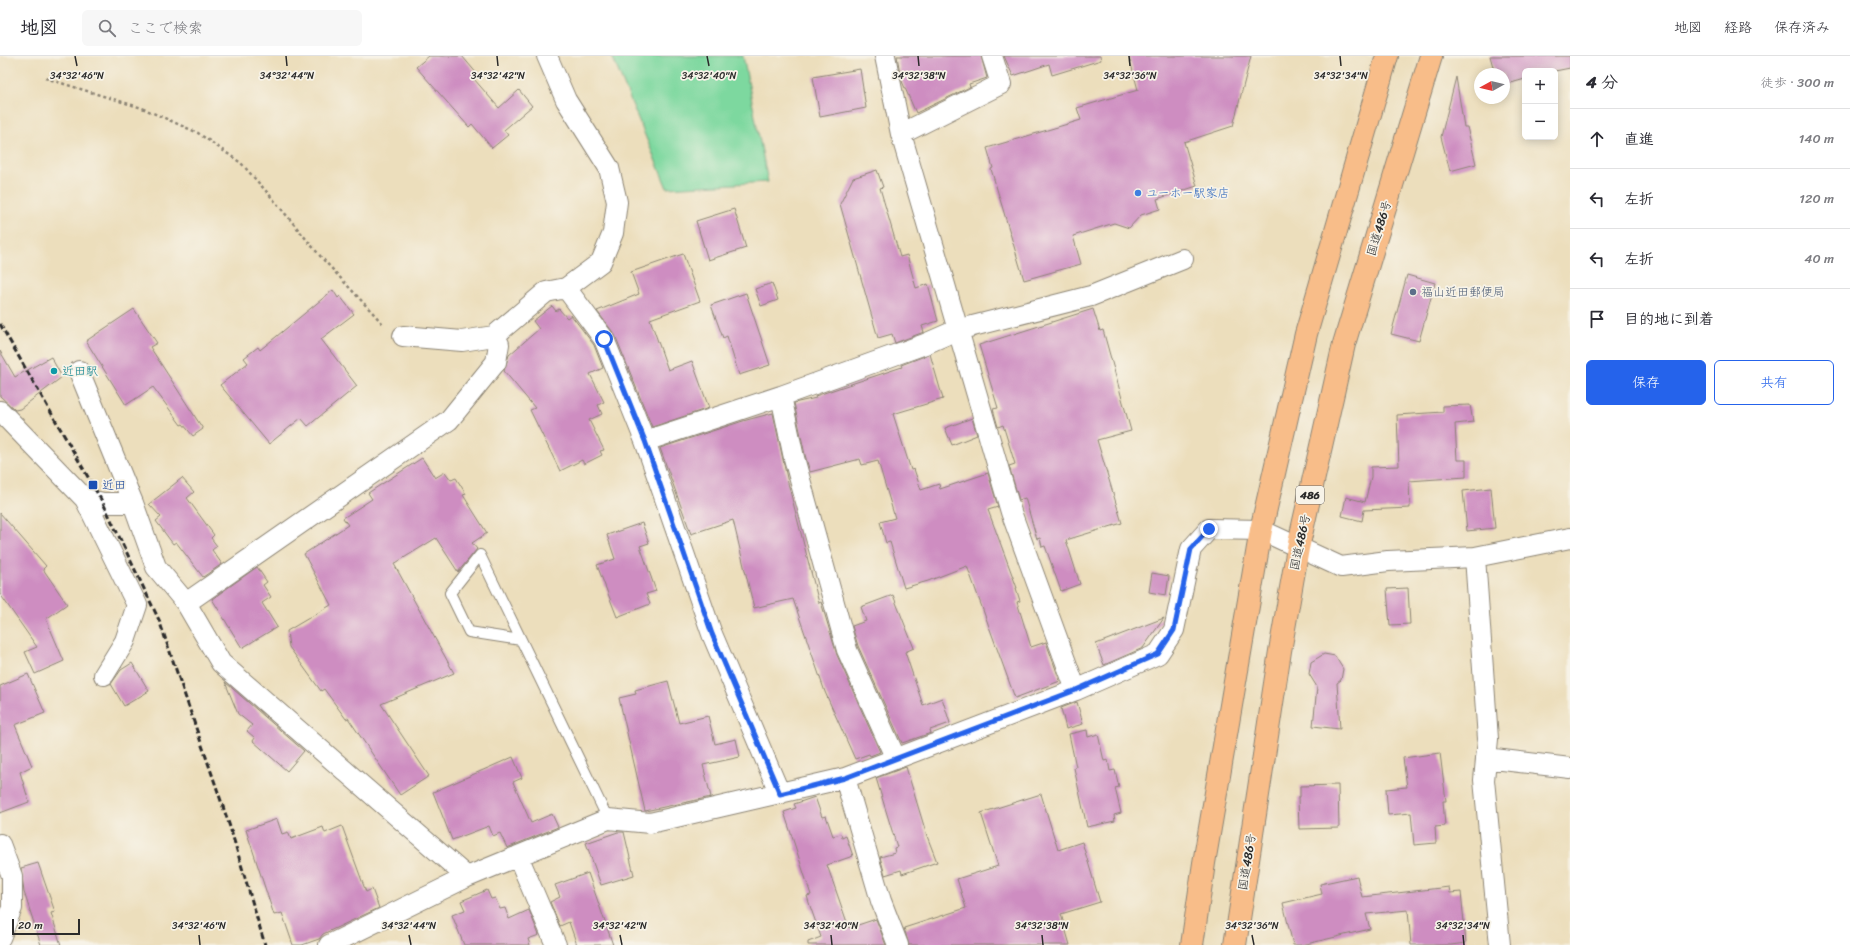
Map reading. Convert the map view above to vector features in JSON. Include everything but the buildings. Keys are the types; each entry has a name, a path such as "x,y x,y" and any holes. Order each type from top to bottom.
{"highway":[{"path":"1192,945 1204,863 1261,530 1306,334 1387,56"},
{"name":"国道486号","path":"1234,945 1280,651 1298,548 1344,344 1431,56"}],"street":[{"path":"403,336 462,341 494,336 546,292 566,288 601,262 613,234 616,202 609,168 566,100 547,56"},
{"path":"885,56 900,134 1011,512 1076,690"},
{"path":"900,134 1001,84 992,56"},
{"path":"645,441 782,396 925,344 957,330 1091,296 1183,259"},
{"path":"566,288 604,339 645,441 712,634 780,794"},
{"path":"186,603 449,420 496,362 499,344 494,336"},
{"path":"78,371 133,503 156,567 186,603 221,663 467,877"},
{"path":"782,396 794,458 847,650 896,759"},
{"path":"0,411 86,499 137,605 125,641 104,674"},
{"path":"86,499 103,503 133,503"},
{"path":"329,945 467,877 608,819 650,822 780,794 845,778 1076,690 1158,654 1174,630 1191,549 1209,529 1261,530 1341,567 1388,561 1475,557 1570,538"},
{"path":"1475,557 1488,738 1484,780 1500,945"},
{"path":"1486,758 1570,768"},
{"path":"845,778 881,901 898,945"},
{"path":"0,844 12,876 12,908 0,938"},
{"path":"518,856 556,945"}],"lane":[{"path":"521,640 469,632 450,594 480,555 608,819"}],"path":[{"path":"45,78 142,108 198,133 241,163 321,257 379,320 385,326 403,336"}],"green space":[{"path":"612,56 743,56 768,182 667,188"}],"railway":[{"path":"0,324 103,503 159,620 230,827 265,945"}],"place":[{"name":"ユーホー駅家店","path":"1138,193"},
{"name":"福山近田郵便局","path":"1413,292"},
{"name":"近田駅","path":"54,371"},
{"name":"近田","path":"93,485"}],"route":[{"path":"604,339 645,441 712,634 780,794 845,778 1076,690 1158,654 1174,630 1191,549 1209,529"}]}
